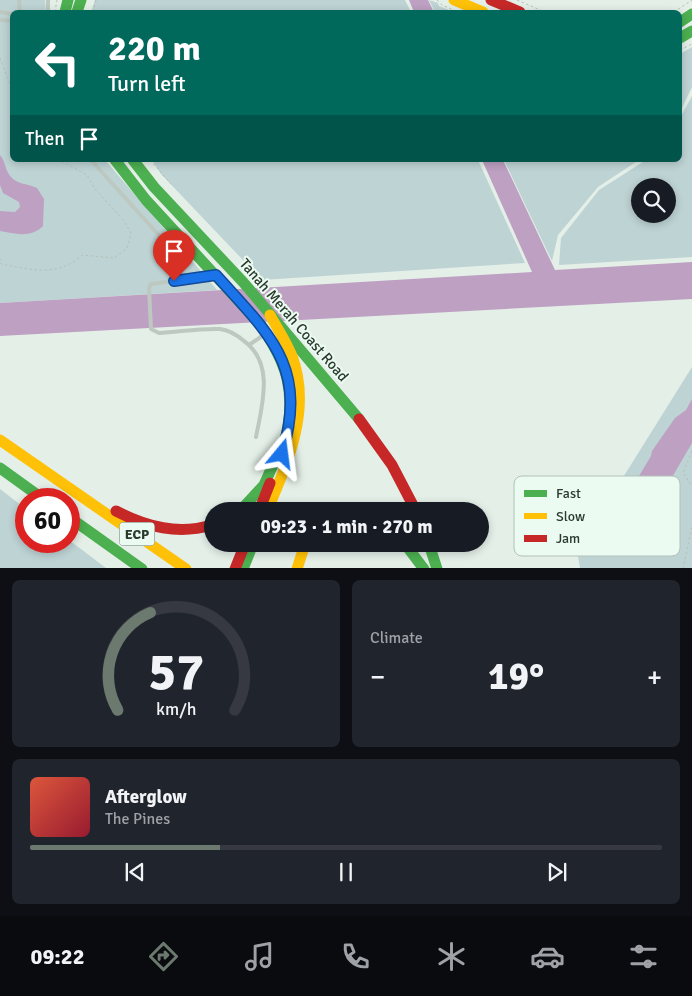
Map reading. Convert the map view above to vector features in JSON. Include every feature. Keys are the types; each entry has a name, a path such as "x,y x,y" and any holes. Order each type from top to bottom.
{"main road":[{"path":"454,0 478,10"},
{"path":"491,0 515,10"},
{"name":"Tanah Merah Coast Road","path":"117,162 146,200 263,328 283,359 292,408 282,454 263,502"},
{"name":"Tanah Merah Coast Road","path":"135,162 154,187 242,282 351,408 379,445 403,482 412,502"},
{"path":"146,200 148,190 154,187"},
{"path":"270,315 292,357 299,390 300,411 291,453 271,502"},
{"path":"249,502 266,486 288,429"},
{"name":"ECP","path":"0,440 186,568"},
{"path":"0,469 21,488"},
{"path":"0,469 27,488"},
{"path":"88,499 97,500 131,519 153,527 186,529 204,526"},
{"name":"ECP","path":"80,525 142,568"},
{"path":"80,534 128,568"},
{"path":"236,568 243,552"},
{"path":"243,568 250,552"},
{"path":"297,568 302,552"},
{"path":"411,552 424,568"},
{"path":"429,552 432,568"},
{"path":"431,552 437,568"}],"lane":[{"path":"93,162 174,252 180,268 180,274 174,281"},
{"path":"220,279 155,282 149,288 152,329 154,332 159,333 221,330 234,333 250,345 260,363 265,391 256,437"},
{"path":"250,345 263,328"}],"path":[{"path":"437,0 442,5 453,10"},
{"path":"517,0 540,10"},
{"path":"677,10 692,0"},
{"path":"0,58 10,84"},
{"path":"0,258 1,264 43,272 74,262 82,255 114,258 127,248 131,233 124,221 107,205 87,176 62,162"},
{"path":"152,162 173,186"},
{"path":"692,451 683,473 692,486"},
{"path":"683,568 692,526"}],"shaded area":[{"path":"0,0 45,0 46,10 10,10 10,162 107,162 217,290 0,303"},
{"path":"95,0 405,0 410,10 92,10"},
{"path":"409,0 428,0 433,10 413,10"},
{"path":"429,0 449,10 434,10"},
{"path":"692,47 692,87 682,108 682,53"},
{"path":"692,96 692,257 559,265 561,238 599,190 643,162 682,162 682,114"},
{"path":"0,155 9,175 13,179 19,183 37,188 44,199 43,226 38,230 28,234 0,231 0,211 15,212 20,207 19,202 3,193 0,185"},
{"path":"153,162 479,162 525,263 262,280 161,174"},
{"path":"483,162 504,162 555,270 692,262 692,299 0,336 0,303 532,272"},
{"path":"505,162 636,162 598,187 558,235 552,261"},
{"path":"692,367 692,568 580,568 578,556 680,556 680,476 624,476"},
{"path":"692,399 692,443 673,476 639,476 652,451 675,418 686,410"},
{"path":"0,489 15,501 15,553 80,553 80,548 106,568 0,568"}],"traffic: fast":[{"path":"66,10 68,0"},
{"path":"78,10 81,0"},
{"path":"682,21 692,14"},
{"path":"682,37 692,31"},
{"path":"117,162 146,200 260,324 269,338 283,365 287,378 290,406 286,438"},
{"path":"135,162 154,187 243,282 359,419"},
{"path":"248,502 264,485 289,429"},
{"path":"0,468 28,488"},
{"path":"80,525 141,568"},
{"path":"243,568 250,552"},
{"path":"411,552 423,568"},
{"path":"432,552 437,568"}],"traffic: slow":[{"path":"454,0 478,10"},
{"path":"270,315 292,356 298,376 299,396 295,435 283,474 271,502"},
{"path":"0,440 185,568"},
{"path":"297,568 302,552"}],"traffic: jam":[{"path":"491,0 515,10"},
{"path":"359,419 392,465 411,502"},
{"path":"263,502 270,483"},
{"path":"116,511 139,521 163,528 187,529 204,527"},
{"path":"235,568 242,552"}],"route":[{"path":"174,281 216,275 260,324 273,342 283,359 291,395 292,408 282,454"}]}
